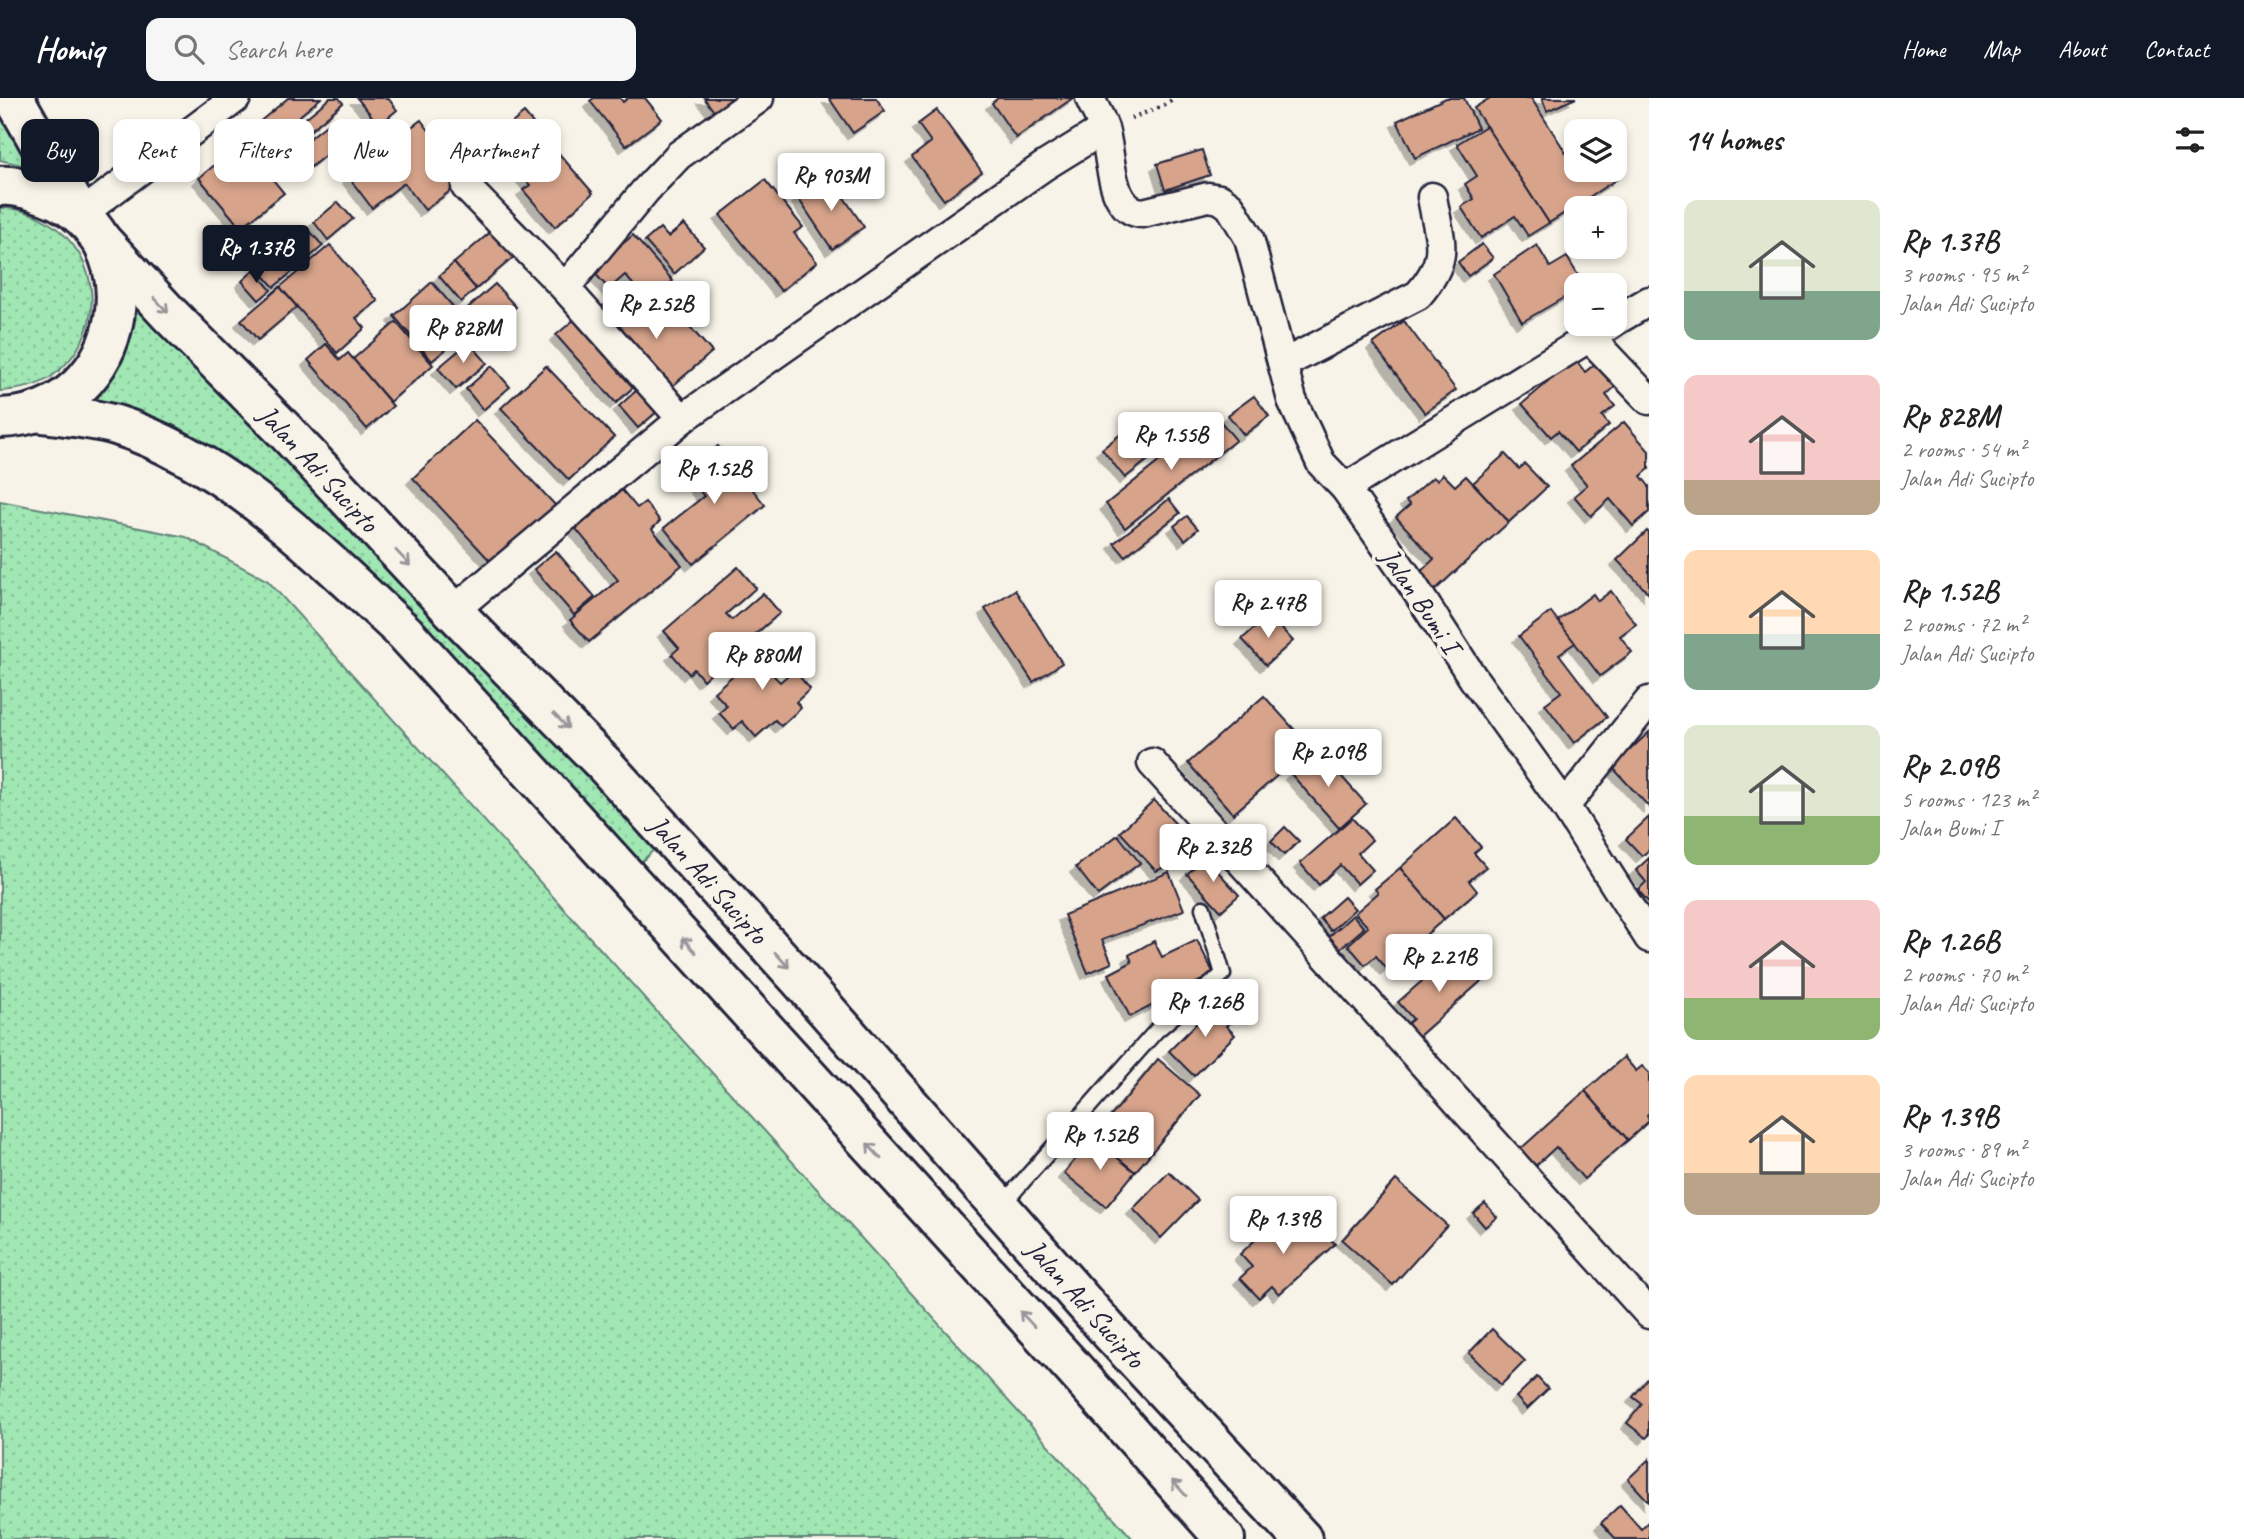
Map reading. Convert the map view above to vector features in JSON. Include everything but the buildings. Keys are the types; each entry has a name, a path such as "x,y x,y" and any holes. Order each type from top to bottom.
{"highway":[{"path":"14,98 110,262 117,298 112,335 95,368 69,395 18,415"},
{"path":"0,186 15,185 51,196 89,226"},
{"name":"Jalan Adi Sucipto","path":"89,226 169,314 286,432 453,611 604,764 799,979 1109,1331 1302,1539"},
{"name":"Jalan Adi Sucipto","path":"18,415 114,425 166,444 228,483 309,544 405,633 1225,1539"},
{"path":"1073,1368 1109,1331"}],"street":[{"path":"89,226 236,98"},
{"path":"565,288 645,191 679,155 759,98"},
{"path":"453,611 682,419 1044,166 1104,129 1090,98"},
{"name":"Jalan Bumi I","path":"1104,129 1112,176 1126,209 1132,213 1143,213 1208,197 1220,199 1230,206 1250,238 1292,400 1321,463 1345,488 1412,584 1473,678 1565,806 1649,937"},
{"path":"466,187 565,288 682,419"},
{"path":"1283,364 1418,295 1433,277 1442,254 1432,197"},
{"path":"1627,314 1649,302"},
{"path":"1345,488 1590,336"},
{"path":"1610,336 1649,400"},
{"path":"1565,806 1649,701"},
{"path":"1152,763 1649,1314"}],"lane":[{"path":"1000,1207 1156,1031 1223,974 1203,908"}],"path":[{"path":"1104,129 1161,107 1175,98"}],"green space":[{"path":"0,110 21,150 21,165 0,160"},
{"path":"0,208 35,215 65,236 80,255 88,275 92,297 90,319 82,341 69,360 51,377 39,383 0,391"},
{"path":"135,303 659,845 641,862 399,608 83,406 127,339"},
{"path":"0,501 186,537 268,581 1133,1539 0,1539"}]}
